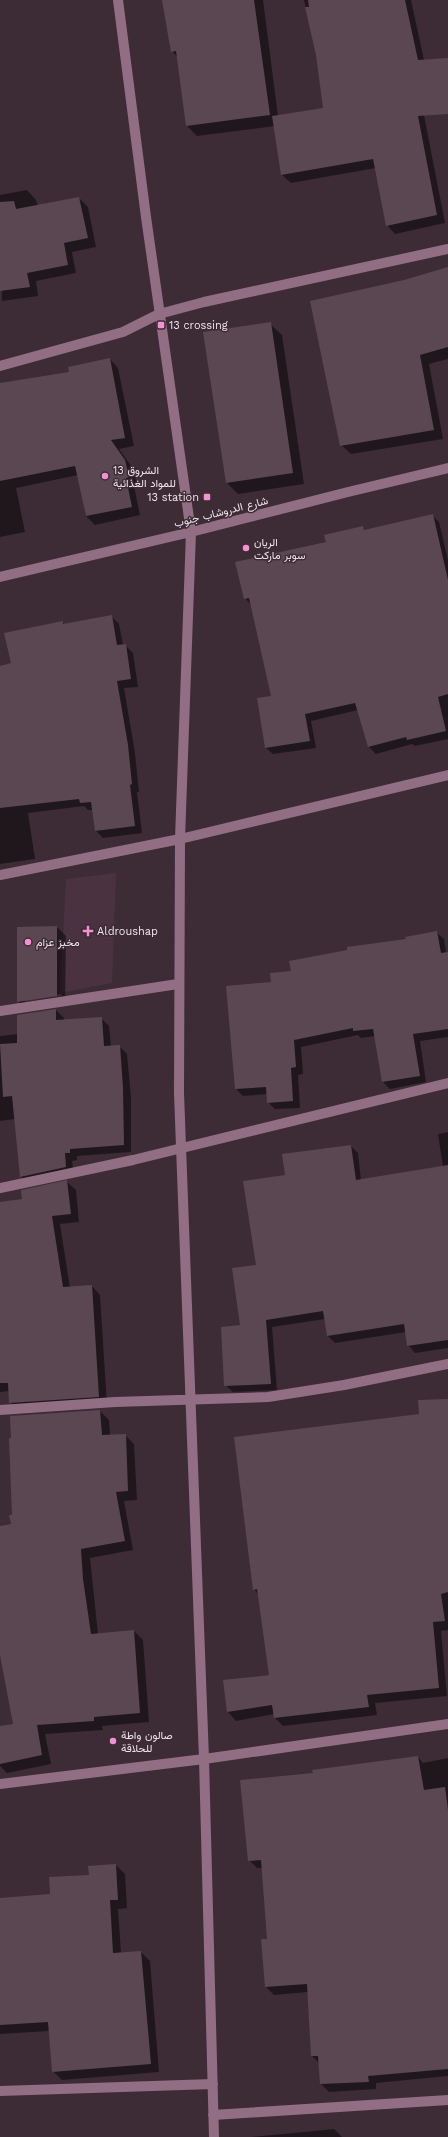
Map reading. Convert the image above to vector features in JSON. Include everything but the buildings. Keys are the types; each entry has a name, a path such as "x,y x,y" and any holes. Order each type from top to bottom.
{"street":[{"path":"118,0 128,86 159,314 191,532 180,839 178,984 180,1148 204,1759 214,2137"},
{"path":"0,366 123,332 159,314 204,302 448,249"},
{"name":"شارع الدروشاب جنوب","path":"0,577 191,532 448,468"},
{"path":"0,875 180,839 448,775"},
{"path":"0,1011 178,984"},
{"path":"0,1188 134,1160 448,1083"},
{"path":"0,1410 115,1402 268,1397 344,1385 448,1364"},
{"path":"0,1784 204,1759 448,1724"},
{"path":"0,2091 213,2084"},
{"path":"214,2115 448,2100"}],"shaded area":[{"name":"Aldroushap","path":"116,873 112,983 60,993 66,879"}],"place":[{"name":"13 crossing","path":"161,325"},
{"name":"الشروق 13 للمواد الغذائية","path":"105,476"},
{"name":"13 station","path":"207,497"},
{"name":"الريان سوبر ماركت","path":"246,548"},
{"name":"Aldroushap","path":"88,931"},
{"name":"مخبز عزام","path":"28,942"},
{"name":"صالون واطة للحلاقة","path":"113,1741"}]}
